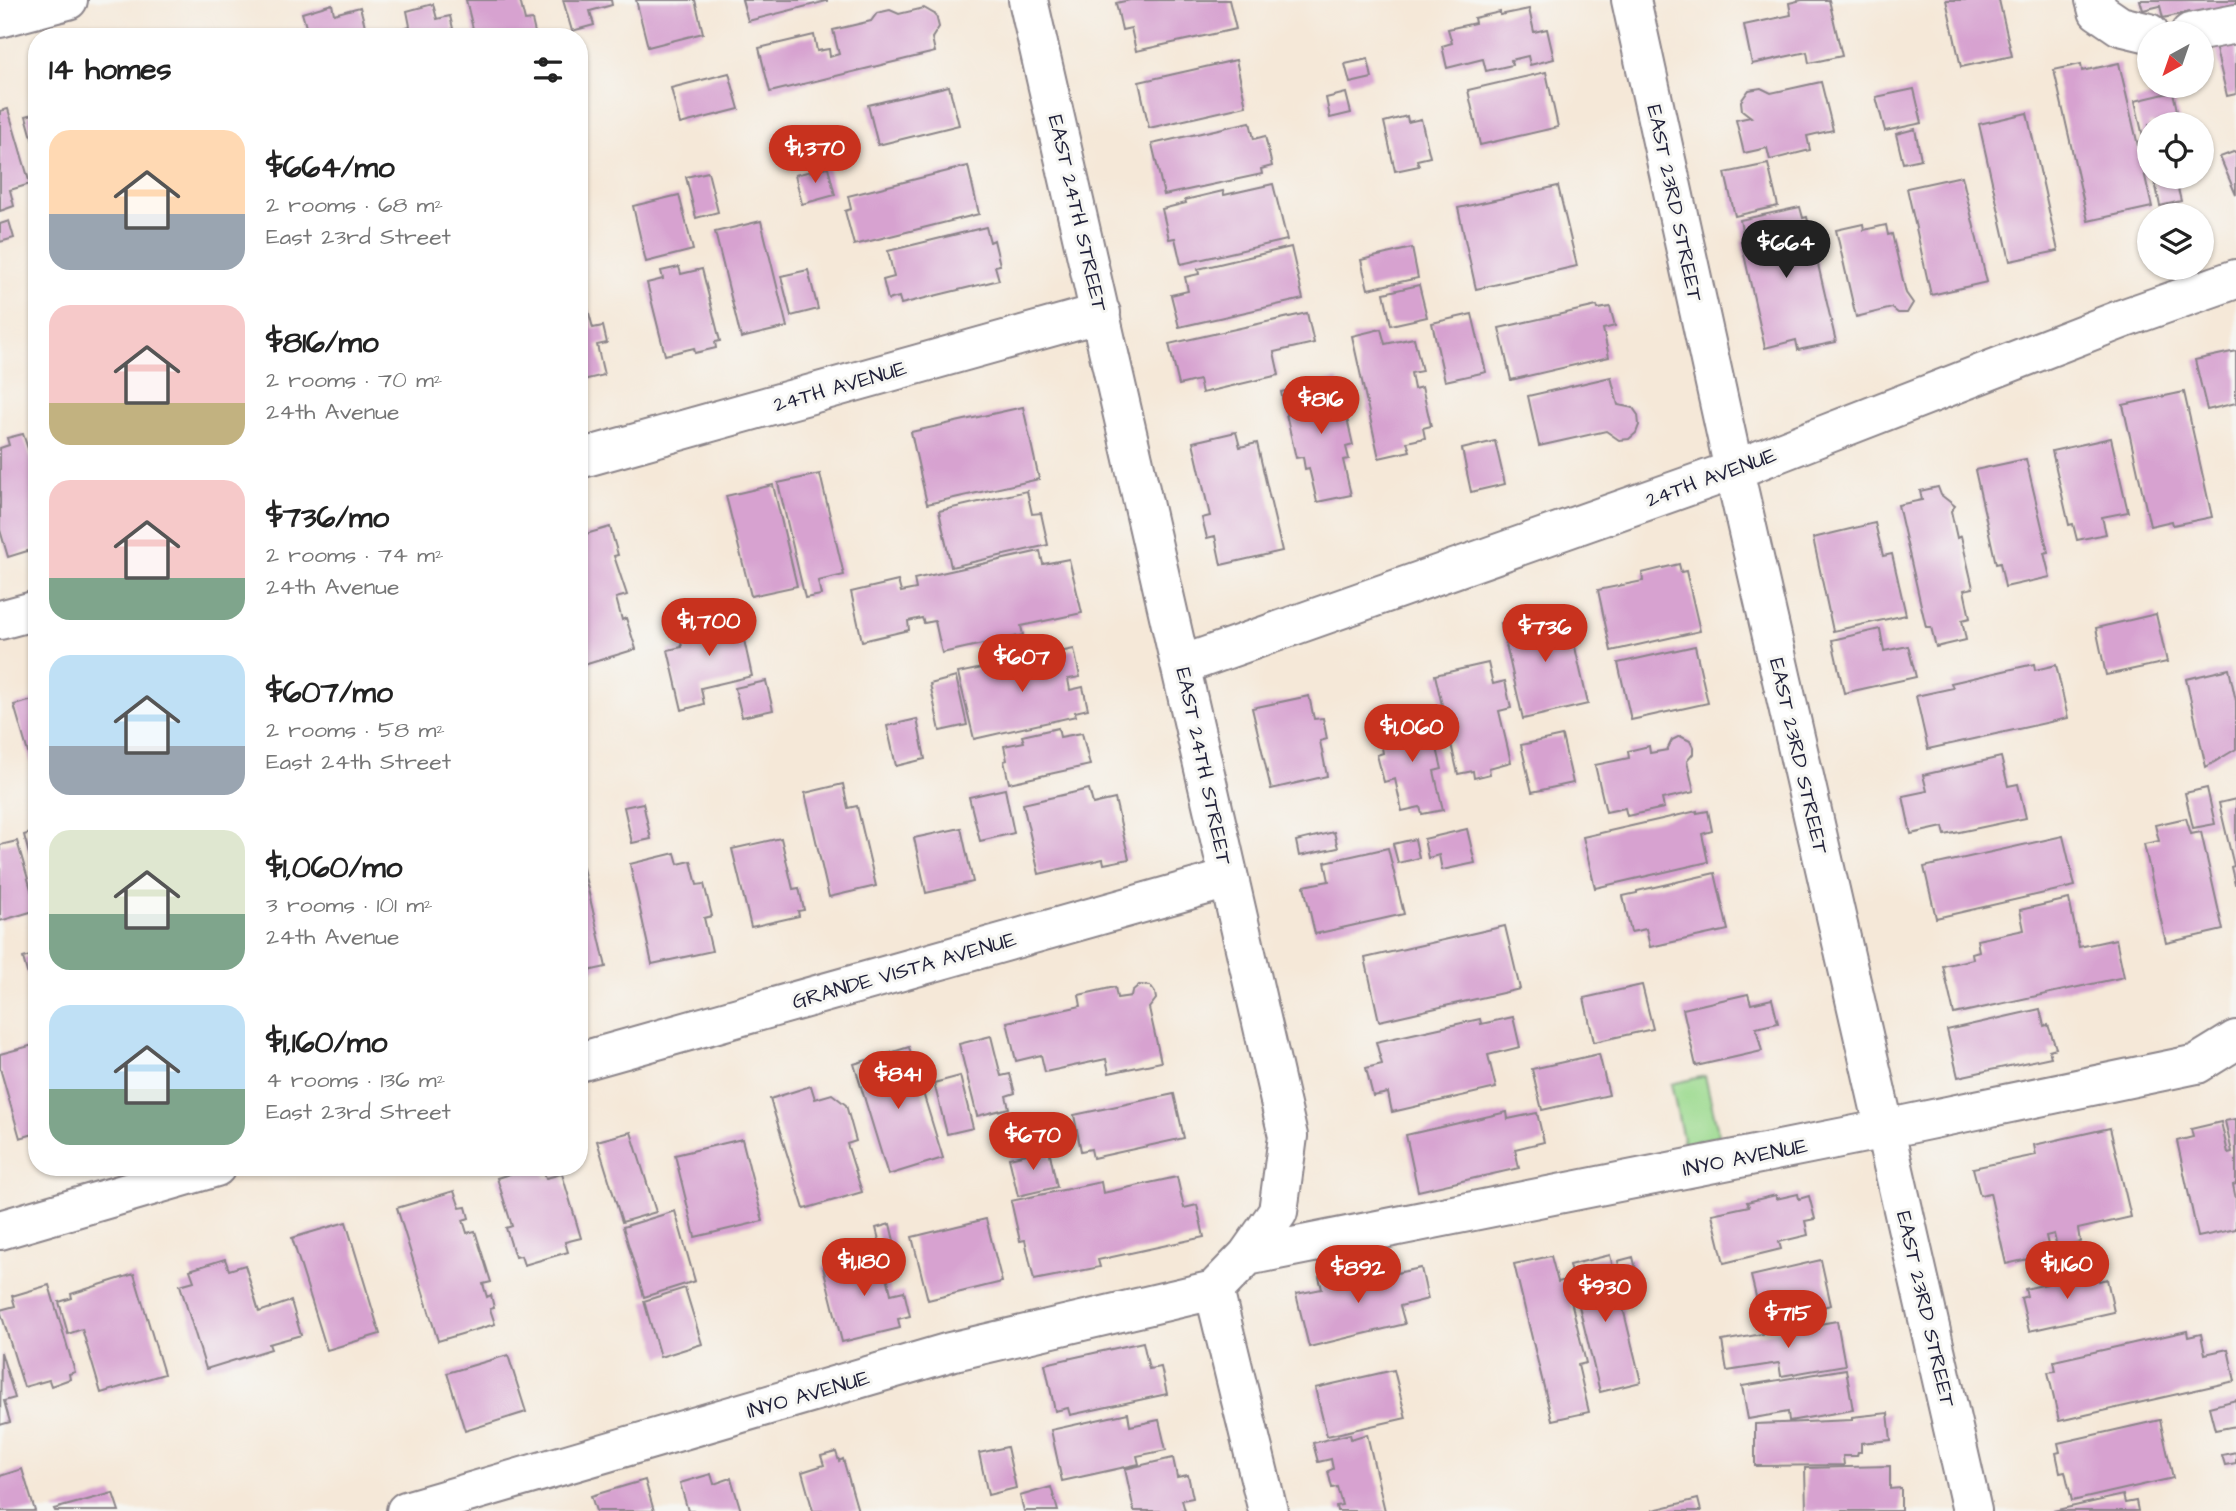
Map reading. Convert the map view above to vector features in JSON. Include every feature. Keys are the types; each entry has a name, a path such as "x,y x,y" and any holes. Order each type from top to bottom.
{"street":[{"path":"0,19 68,0"},
{"name":"EAST 24TH STREET","path":"1028,0 1289,1136 1278,1212 1247,1255 1214,1290"},
{"name":"EAST 23RD STREET","path":"1631,0 1734,470 1972,1511"},
{"path":"2095,0 2098,11 2120,26 2137,30"},
{"path":"2214,28 2236,24"},
{"name":"24TH AVENUE","path":"1182,665 1734,470 2122,319 2236,279"},
{"name":"24TH AVENUE","path":"588,456 1101,313"},
{"path":"0,620 28,612"},
{"name":"GRANDE VISTA AVENUE","path":"588,1059 1228,879"},
{"name":"INYO AVENUE","path":"1247,1255 1885,1129 2197,1064 2236,1040"},
{"path":"0,1230 185,1176"},
{"path":"1214,1290 1268,1511"},
{"name":"INYO AVENUE","path":"406,1511 950,1352 1214,1290"}],"green space":[{"path":"1705,1076 1719,1136 1684,1144 1671,1084"}],"building":[{"path":"466,0 520,0 525,21 532,20 534,28 473,28"},
{"path":"563,0 611,0 612,5 590,11 594,25 571,28"},
{"path":"636,0 695,0 703,33 648,47"},
{"path":"742,0 827,0 827,1 748,21"},
{"path":"1130,0 1229,0 1236,29 1136,51 1131,28 1122,30 1116,3"},
{"path":"1829,0 1842,56 1809,63 1807,52 1752,64 1744,25 1791,15 1789,3"},
{"path":"1946,0 1999,0 2012,56 1961,67"},
{"path":"2140,0 2236,0 2236,10 2192,20 2190,12 2163,18 2160,6 2143,10"},
{"path":"332,4 334,14 360,7 366,28 306,28 302,13"},
{"path":"433,4 437,19 450,16 453,28 403,28 410,26 407,11"},
{"path":"924,8 936,15 939,27 932,38 935,52 770,92 759,48 814,35 817,51 829,49 830,57 839,54 833,30 871,21 877,13 890,10 899,14"},
{"path":"1529,9 1534,32 1547,29 1554,59 1530,65 1528,56 1511,60 1512,65 1486,71 1483,59 1447,68 1442,46 1452,43 1448,29 1475,23 1474,18"},
{"path":"2236,36 2236,94 2227,96 2214,41"},
{"path":"1368,59 1372,78 1350,83 1345,64"},
{"path":"1236,60 1246,106 1149,128 1139,82"},
{"path":"2119,63 2137,142 2137,189 2148,189 2151,203 2137,203 2137,210 2088,221 2054,70 2081,64 2082,71"},
{"path":"1546,72 1558,127 1480,145 1468,90"},
{"path":"729,73 739,109 680,124 671,88"},
{"path":"1821,82 1833,130 1807,136 1810,150 1770,160 1767,148 1744,153 1736,120 1751,117 1742,110 1741,101 1749,90 1761,88 1771,93"},
{"path":"949,86 959,125 878,145 868,105"},
{"path":"1914,89 1922,123 1885,131 1876,97"},
{"path":"1346,93 1351,113 1330,118 1326,98"},
{"path":"2174,98 2177,112 2137,112 2135,101"},
{"path":"8,109 28,185 10,190 14,206 0,211 0,111"},
{"path":"2027,113 2058,251 2010,261 1979,124"},
{"path":"1407,116 1408,122 1421,119 1430,157 1417,160 1419,166 1395,171 1384,122"},
{"path":"1250,122 1254,139 1265,136 1272,166 1261,169 1262,174 1164,195 1152,144"},
{"path":"1915,129 1921,159 1903,163 1896,134"},
{"path":"2236,151 2236,195 2220,157"},
{"path":"1768,164 1778,206 1735,216 1725,173"},
{"path":"968,166 979,214 854,245 845,211 851,209 848,196"},
{"path":"828,167 835,195 802,204 795,175"},
{"path":"708,172 718,212 696,218 686,177"},
{"path":"1962,176 1987,282 1931,295 1907,188"},
{"path":"1273,184 1287,240 1181,264 1175,238 1169,239 1162,209 1186,203 1185,200 1223,191 1224,195"},
{"path":"1558,186 1577,266 1476,289 1458,208"},
{"path":"2156,189 2178,189 2181,201 2159,203"},
{"path":"679,195 693,250 646,262 633,206"},
{"path":"1800,207 1803,218 1807,217 1836,342 1798,350 1796,340 1765,348 1741,241 1744,240 1740,220"},
{"path":"9,221 14,238 0,242 0,224"},
{"path":"761,221 787,327 741,338 715,232"},
{"path":"1863,224 1864,230 1886,225 1888,235 1892,234 1906,293 1913,303 1907,313 1898,313 1892,308 1856,317 1836,230"},
{"path":"986,227 990,242 994,240 1000,265 995,266 999,280 901,304 899,297 888,300 883,280 894,277 888,251"},
{"path":"1291,247 1303,299 1179,327 1171,295 1188,291 1185,277 1199,274 1198,269"},
{"path":"1412,248 1418,278 1368,289 1361,260"},
{"path":"679,267 681,274 702,269 720,341 715,342 716,348 695,353 694,348 665,355 647,283 663,279 661,271"},
{"path":"808,270 818,309 791,316 781,276"},
{"path":"1419,285 1427,317 1391,325 1384,293"},
{"path":"1597,306 1598,309 1610,307 1615,326 1603,329 1609,357 1511,380 1499,328"},
{"path":"588,309 593,328 603,326 607,343 597,345 604,375 588,379"},
{"path":"1307,313 1314,343 1274,352 1279,375 1202,393 1199,380 1179,385 1169,344"},
{"path":"1472,314 1486,372 1445,381 1432,323"},
{"path":"1381,329 1385,344 1414,338 1422,371 1411,373 1414,389 1422,387 1431,426 1423,428 1425,438 1407,442 1410,451 1379,458 1352,336"},
{"path":"2236,351 2236,403 2207,410 2195,360"},
{"path":"1611,377 1618,405 1633,408 1638,415 1636,433 1629,439 1619,440 1606,431 1539,446 1528,396"},
{"path":"1338,379 1353,445 1346,447 1349,459 1343,460 1351,495 1317,502 1309,468 1305,469 1303,457 1296,458 1281,392"},
{"path":"2184,392 2212,517 2173,525 2172,521 2150,526 2123,405"},
{"path":"1023,407 1039,479 927,504 911,432"},
{"path":"1236,432 1240,447 1257,443 1282,551 1221,565 1215,536 1207,538 1202,518 1210,516 1193,442"},
{"path":"23,434 28,449 28,551 8,557 0,530 0,448 9,445 7,438"},
{"path":"2111,438 2128,512 2102,517 2106,534 2077,540 2073,524 2069,525 2052,451"},
{"path":"1495,441 1505,484 1471,492 1462,449"},
{"path":"2026,459 2048,552 2044,553 2050,577 2005,587 2000,563 1996,564 1975,470"},
{"path":"820,474 844,575 818,581 821,595 805,598 778,483"},
{"path":"773,485 797,586 751,596 726,496"},
{"path":"1938,487 1941,495 1955,506 1951,511 1957,538 1961,536 1973,588 1964,590 1970,618 1962,620 1966,640 1936,647 1931,627 1926,627 1898,505 1922,500 1920,491"},
{"path":"1027,491 1032,514 1041,513 1048,545 951,567 939,511"},
{"path":"1875,523 1883,556 1892,554 1906,615 1833,631 1813,538"},
{"path":"610,527 618,555 614,556 627,595 616,598 622,620 626,618 636,649 588,664 588,533"},
{"path":"1040,551 1043,564 1069,559 1082,613 1021,626 1023,635 942,653 935,621 924,623 922,618 908,621 909,630 862,641 851,592 898,581 901,592 916,589 914,579"},
{"path":"1679,564 1681,572 1686,571 1700,631 1611,651 1598,590 1643,581 1642,573"},
{"path":"1566,608 1588,704 1523,719 1501,623"},
{"path":"738,613 752,676 701,688 704,704 682,710 668,650 682,647 678,627"},
{"path":"2156,614 2167,662 2106,675 2096,628"},
{"path":"1880,629 1884,651 1908,646 1916,677 1844,693 1832,640"},
{"path":"1695,646 1708,703 1631,720 1618,663"},
{"path":"1074,649 1080,677 1068,679 1070,690 1083,687 1088,709 1075,712 1076,716 974,739 958,673"},
{"path":"1488,663 1493,684 1505,681 1511,708 1499,711 1511,762 1489,768 1490,774 1474,778 1473,771 1458,774 1435,675"},
{"path":"2034,664 2035,670 2056,665 2068,718 1928,749 1916,696 1953,688 1951,683"},
{"path":"2229,669 2236,701 2236,749 2206,767 2186,679"},
{"path":"956,677 967,725 940,731 930,684"},
{"path":"766,681 773,710 742,717 735,688"},
{"path":"1309,696 1314,719 1323,718 1327,739 1320,741 1327,776 1271,789 1252,708"},
{"path":"28,701 28,753 14,705"},
{"path":"1429,715 1442,769 1434,771 1443,810 1422,814 1420,807 1402,811 1395,779 1384,782 1377,755 1383,753 1380,737 1388,736 1386,725"},
{"path":"917,719 925,759 896,766 887,726"},
{"path":"1058,728 1060,737 1082,733 1090,765 1009,783 1004,746 1024,742 1022,736"},
{"path":"1562,736 1573,783 1532,792 1521,745"},
{"path":"1680,736 1690,741 1693,747 1693,754 1687,761 1694,792 1662,799 1664,808 1627,816 1625,808 1606,812 1595,765 1629,758 1628,751 1649,746 1650,753 1667,750 1672,740"},
{"path":"2001,757 2008,786 2018,784 2026,818 1945,835 1943,827 1911,834 1903,796 1927,791 1923,775"},
{"path":"843,784 848,808 857,806 876,886 829,897 805,793"},
{"path":"2207,788 2215,824 2193,828 2185,793"},
{"path":"1005,789 1014,833 980,841 969,797"},
{"path":"1089,789 1093,804 1115,799 1129,859 1104,864 1103,859 1039,874 1023,804"},
{"path":"2236,799 2235,884 2231,867 2234,866 2219,803"},
{"path":"643,803 651,839 632,843 624,807"},
{"path":"1697,811 1708,811 1712,831 1702,834 1708,862 1595,888 1583,837"},
{"path":"2186,818 2191,834 2201,832 2223,930 2166,943 2144,844 2159,841 2155,825"},
{"path":"961,828 973,882 926,893 914,838"},
{"path":"1467,829 1475,863 1442,870 1439,855 1428,858 1424,839"},
{"path":"1334,832 1338,848 1299,856 1296,841"},
{"path":"28,834 28,850 24,835"},
{"path":"2063,836 2075,886 1936,918 1924,867"},
{"path":"781,838 793,889 799,888 804,910 798,911 799,916 751,927 732,849"},
{"path":"1415,839 1419,858 1398,863 1393,844"},
{"path":"17,841 28,879 28,913 0,921 0,845"},
{"path":"1388,848 1404,914 1315,934 1304,886 1329,881 1325,862"},
{"path":"675,853 678,864 691,861 697,885 704,884 712,916 704,918 712,951 652,964 630,864"},
{"path":"1715,873 1728,930 1650,947 1646,929 1631,932 1623,896"},
{"path":"588,890 606,967 588,971"},
{"path":"2069,899 2079,947 2116,939 2124,977 1954,1014 1943,966 1973,959 1972,953 1979,951 1977,940 2024,930 2020,910"},
{"path":"1505,926 1520,989 1379,1021 1365,958"},
{"path":"28,957 28,976 23,958"},
{"path":"1139,985 1150,986 1155,993 1156,999 1149,1008 1161,1062 1109,1073 1106,1059 1045,1072 1041,1055 1016,1061 1007,1022 1081,1006 1079,995 1115,987 1117,998 1131,996 1132,991"},
{"path":"1642,985 1653,1029 1594,1042 1584,998"},
{"path":"1748,994 1751,1004 1772,999 1778,1023 1756,1028 1762,1051 1696,1066 1683,1009"},
{"path":"2040,1009 2044,1026 2048,1025 2056,1048 2049,1050 2051,1057 1958,1077 1947,1030"},
{"path":"1513,1017 1520,1047 1488,1055 1496,1088 1392,1112 1388,1093 1373,1096 1366,1068 1382,1064 1376,1042 1480,1019 1481,1024"},
{"path":"991,1036 1001,1076 1010,1074 1015,1093 1006,1096 1009,1108 977,1116 959,1044"},
{"path":"28,1046 28,1136 20,1138 0,1068 0,1054"},
{"path":"909,1047 943,1158 888,1175 854,1064"},
{"path":"1599,1054 1609,1095 1542,1110 1532,1069"},
{"path":"960,1076 973,1128 947,1134 934,1083"},
{"path":"811,1086 815,1099 832,1094 846,1105 856,1141 847,1144 862,1192 804,1209 770,1099"},
{"path":"1174,1094 1184,1138 1093,1158 1091,1149 1081,1151 1074,1115"},
{"path":"1507,1112 1508,1119 1537,1113 1544,1142 1515,1149 1519,1168 1418,1191 1406,1135"},
{"path":"2236,1119 2236,1184 2233,1185 2236,1229 2198,1237 2177,1141 2193,1137 2191,1129 2221,1122 2228,1153 2232,1152 2225,1121"},
{"path":"2110,1128 2131,1217 2078,1229 2080,1242 2057,1247 2054,1234 2046,1236 2050,1254 2006,1264 1990,1193 1980,1195 1973,1168 2036,1155 2034,1145"},
{"path":"631,1132 656,1212 622,1222 597,1141"},
{"path":"742,1139 763,1221 695,1237 675,1155"},
{"path":"1049,1149 1057,1187 1018,1196 1009,1158"},
{"path":"563,1176 581,1238 565,1242 568,1252 524,1265 521,1256 515,1257 506,1228 512,1226 497,1178"},
{"path":"1177,1177 1184,1208 1197,1205 1204,1237 1098,1260 1100,1267 1034,1280 1025,1240 1020,1241 1011,1201 1101,1182 1103,1193"},
{"path":"454,1191 460,1208 466,1207 469,1218 463,1220 467,1233 475,1231 491,1282 483,1284 487,1297 491,1295 494,1308 490,1309 495,1324 438,1341 397,1208"},
{"path":"1798,1194 1799,1199 1809,1196 1815,1219 1805,1221 1808,1235 1779,1242 1781,1249 1724,1263 1712,1214 1749,1206 1747,1202 1776,1195 1776,1199"},
{"path":"675,1211 695,1281 644,1297 623,1227"},
{"path":"986,1219 1002,1282 928,1300 912,1237"},
{"path":"346,1222 380,1334 327,1350 292,1238"},
{"path":"890,1224 895,1245 881,1248 876,1228"},
{"path":"882,1252 891,1294 904,1291 910,1316 898,1319 900,1328 842,1342 823,1267"},
{"path":"1610,1255 1641,1382 1600,1392 1569,1265"},
{"path":"1551,1256 1558,1282 1566,1280 1586,1363 1578,1365 1589,1412 1552,1420 1514,1264"},
{"path":"1633,1257 1638,1277 1622,1280 1618,1261"},
{"path":"225,1259 229,1270 245,1265 259,1312 291,1301 301,1335 269,1344 271,1349 206,1369 180,1285 194,1281 190,1270"},
{"path":"1821,1260 1831,1305 1762,1321 1751,1276"},
{"path":"1421,1268 1428,1299 1400,1306 1405,1324 1309,1347 1296,1294 1322,1289 1319,1277 1344,1271 1347,1283"},
{"path":"2096,1270 2099,1281 2107,1279 2114,1312 2029,1331 2021,1298 2027,1296 2025,1289 2047,1284 2046,1281"},
{"path":"134,1274 164,1374 101,1393 82,1329 68,1334 59,1302 72,1298 71,1294"},
{"path":"49,1285 75,1372 69,1374 70,1379 51,1386 49,1380 24,1387 0,1310 15,1306 12,1296"},
{"path":"685,1288 702,1344 660,1357 644,1301"},
{"path":"1837,1321 1845,1365 1781,1376 1779,1363 1727,1371 1722,1341"},
{"path":"2187,1331 2188,1337 2201,1334 2205,1354 2228,1349 2235,1381 2059,1421 2048,1372 2056,1371 2054,1361"},
{"path":"1143,1342 1149,1369 1161,1367 1167,1394 1070,1415 1068,1408 1055,1411 1045,1364"},
{"path":"1,1352 15,1398 4,1401 10,1422 0,1425"},
{"path":"508,1355 526,1412 465,1431 447,1373"},
{"path":"1846,1369 1853,1410 1789,1421 1788,1412 1748,1419 1742,1386"},
{"path":"1394,1370 1406,1418 1327,1436 1315,1388"},
{"path":"2236,1400 2236,1426 2215,1430 2209,1407"},
{"path":"1128,1413 1130,1426 1159,1420 1166,1450 1137,1456 1139,1464 1062,1481 1051,1430"},
{"path":"1888,1413 1891,1440 1861,1443 1861,1452 1858,1452 1857,1456 1843,1456 1844,1465 1755,1466 1755,1424 1852,1420 1852,1417"},
{"path":"2160,1420 2173,1478 2072,1501 2065,1471 2060,1472 2056,1453 2060,1452 2058,1443"},
{"path":"1350,1434 1351,1439 1367,1434 1385,1511 1337,1511 1336,1506 1342,1505 1337,1487 1332,1488 1328,1471 1333,1469 1331,1459 1318,1462 1313,1443"},
{"path":"1007,1447 1016,1488 988,1495 979,1453"},
{"path":"836,1452 839,1461 843,1459 858,1511 813,1511 802,1472 824,1465 821,1456"},
{"path":"2236,1452 2236,1463 2225,1465 2222,1455"},
{"path":"1173,1458 1177,1477 1188,1475 1193,1498 1182,1500 1185,1511 1134,1511 1125,1469"},
{"path":"1890,1466 1890,1489 1901,1488 1901,1511 1806,1511 1805,1468"},
{"path":"22,1469 35,1511 0,1511 0,1476"},
{"path":"711,1474 714,1484 731,1478 741,1511 688,1511 680,1483"},
{"path":"645,1480 654,1511 596,1511 591,1496"},
{"path":"1051,1487 1058,1511 1024,1511 1020,1496"},
{"path":"113,1493 119,1511 54,1509"},
{"path":"2123,1495 2125,1503 2136,1501 2138,1511 2053,1511"},
{"path":"1698,1499 1701,1511 1653,1511 1653,1510"}]}
